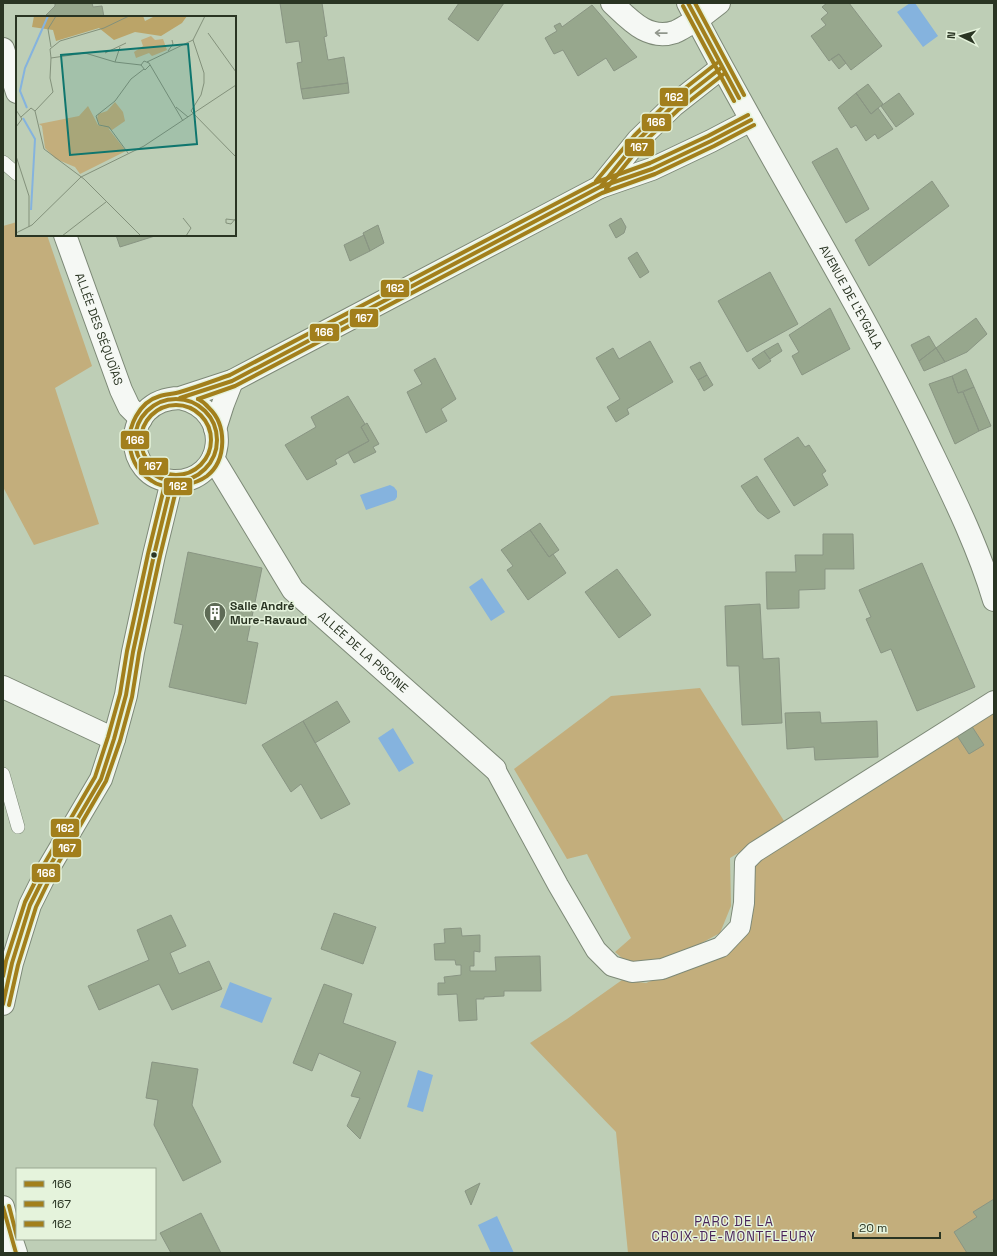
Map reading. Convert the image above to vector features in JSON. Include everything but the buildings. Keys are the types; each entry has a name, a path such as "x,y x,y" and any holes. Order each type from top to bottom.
{"street":[{"path":"612,3 645,31 662,35 676,31 692,11 719,3"},
{"name":"AVENUE DE L'EYGALA","path":"692,11 721,68 897,381 964,518 994,600"},
{"path":"3,49 16,89"},
{"path":"600,187 638,140 674,105 721,68"},
{"path":"180,398 232,381 600,187 652,169 751,120"},
{"name":"ALLÉE DES SÉQUOÏAS","path":"65,236 118,383 129,407 141,419"},
{"path":"215,429 232,381"},
{"path":"172,398 180,398 188,400 203,408 210,417 215,429 217,444 213,458 196,476 188,479 172,481 160,478 141,461 135,443 136,431 145,412 158,403 172,398"},
{"name":"ALLÉE DE LA PISCINE","path":"213,458 293,590 495,769"},
{"path":"3,1004 12,963 30,905 48,869 101,779 114,740 126,694 133,652 172,481"},
{"path":"3,687 114,740"},
{"path":"495,769 558,885 596,950 612,966 632,972 662,969 721,947 740,927 744,903 744,862 755,852 994,701"},
{"path":"3,1207 16,1253"}],"lane":[{"path":"3,162 16,173"},
{"path":"3,774 18,827"}],"shaded area":[{"path":"16,222 16,236 47,236 92,366 55,388 99,524 34,545 3,487 3,226"},
{"path":"700,688 786,824 730,858 731,906 720,933 663,964 630,965 615,952 631,938 587,854 567,859 514,769 611,696"},
{"path":"994,710 994,1253 628,1253 616,1132 530,1043 622,980 646,983 723,952 749,875 756,859"}],"water":[{"path":"910,3 915,3 938,36 923,47 897,12"},
{"path":"390,485 397,491 397,497 395,500 366,510 360,495"},
{"path":"482,578 505,612 491,621 469,587"},
{"path":"393,728 414,763 399,772 378,738"},
{"path":"230,982 272,998 262,1023 220,1007"},
{"path":"418,1070 433,1075 423,1112 407,1107"},
{"path":"497,1216 514,1253 491,1253 478,1225"}],"transit line":[{"name":"166","path":"688,3 739,98"},
{"name":"162","path":"695,3 744,95"},
{"name":"167","path":"683,6 734,101"},
{"name":"162","path":"596,181 634,136 670,100 717,63"},
{"name":"166","path":"601,186 638,140 674,105 721,68"},
{"name":"167","path":"606,189 642,144 678,110 725,73"},
{"name":"162","path":"198,399 215,415 222,433 221,452 214,469 201,480 182,486 167,486 155,483 147,478 137,467 130,447 130,431 136,416 140,410 153,399 162,395 178,393 230,375 597,182 650,163 708,136 748,115"},
{"name":"166","path":"180,398 232,381 600,187 652,169 751,120"},
{"name":"167","path":"198,399 235,386 602,193 655,174 754,125"},
{"name":"166","path":"176,399 192,402 205,411 214,424 217,440 214,456 205,469 192,478 176,481 160,478 147,469 138,456 135,440 138,424 147,411 160,402 176,399"},
{"name":"167","path":"176,405 189,408 201,415 208,427 211,440 208,453 201,465 189,472 176,475 163,472 151,465 144,453 141,440 144,427 151,415 163,408 176,405"},
{"name":"162","path":"3,976 6,961 25,902 43,866 95,777 120,694 127,651 166,480"},
{"name":"166","path":"3,1004 12,963 30,905 48,869 101,779 114,739 126,695 133,652 172,481"},
{"name":"167","path":"9,1005 18,965 36,907 53,872 106,781 120,741 132,697 139,653 178,482"},
{"name":"162","path":"9,1206 16,1233"},
{"name":"166","path":"3,1207 16,1253"}],"place":[{"name":"Salle André Mure-Ravaud","path":"215,632"}],"district":[{"name":"PARC DE LA CROIX-DE-MONTFLEURY","path":"734,1228"}]}
